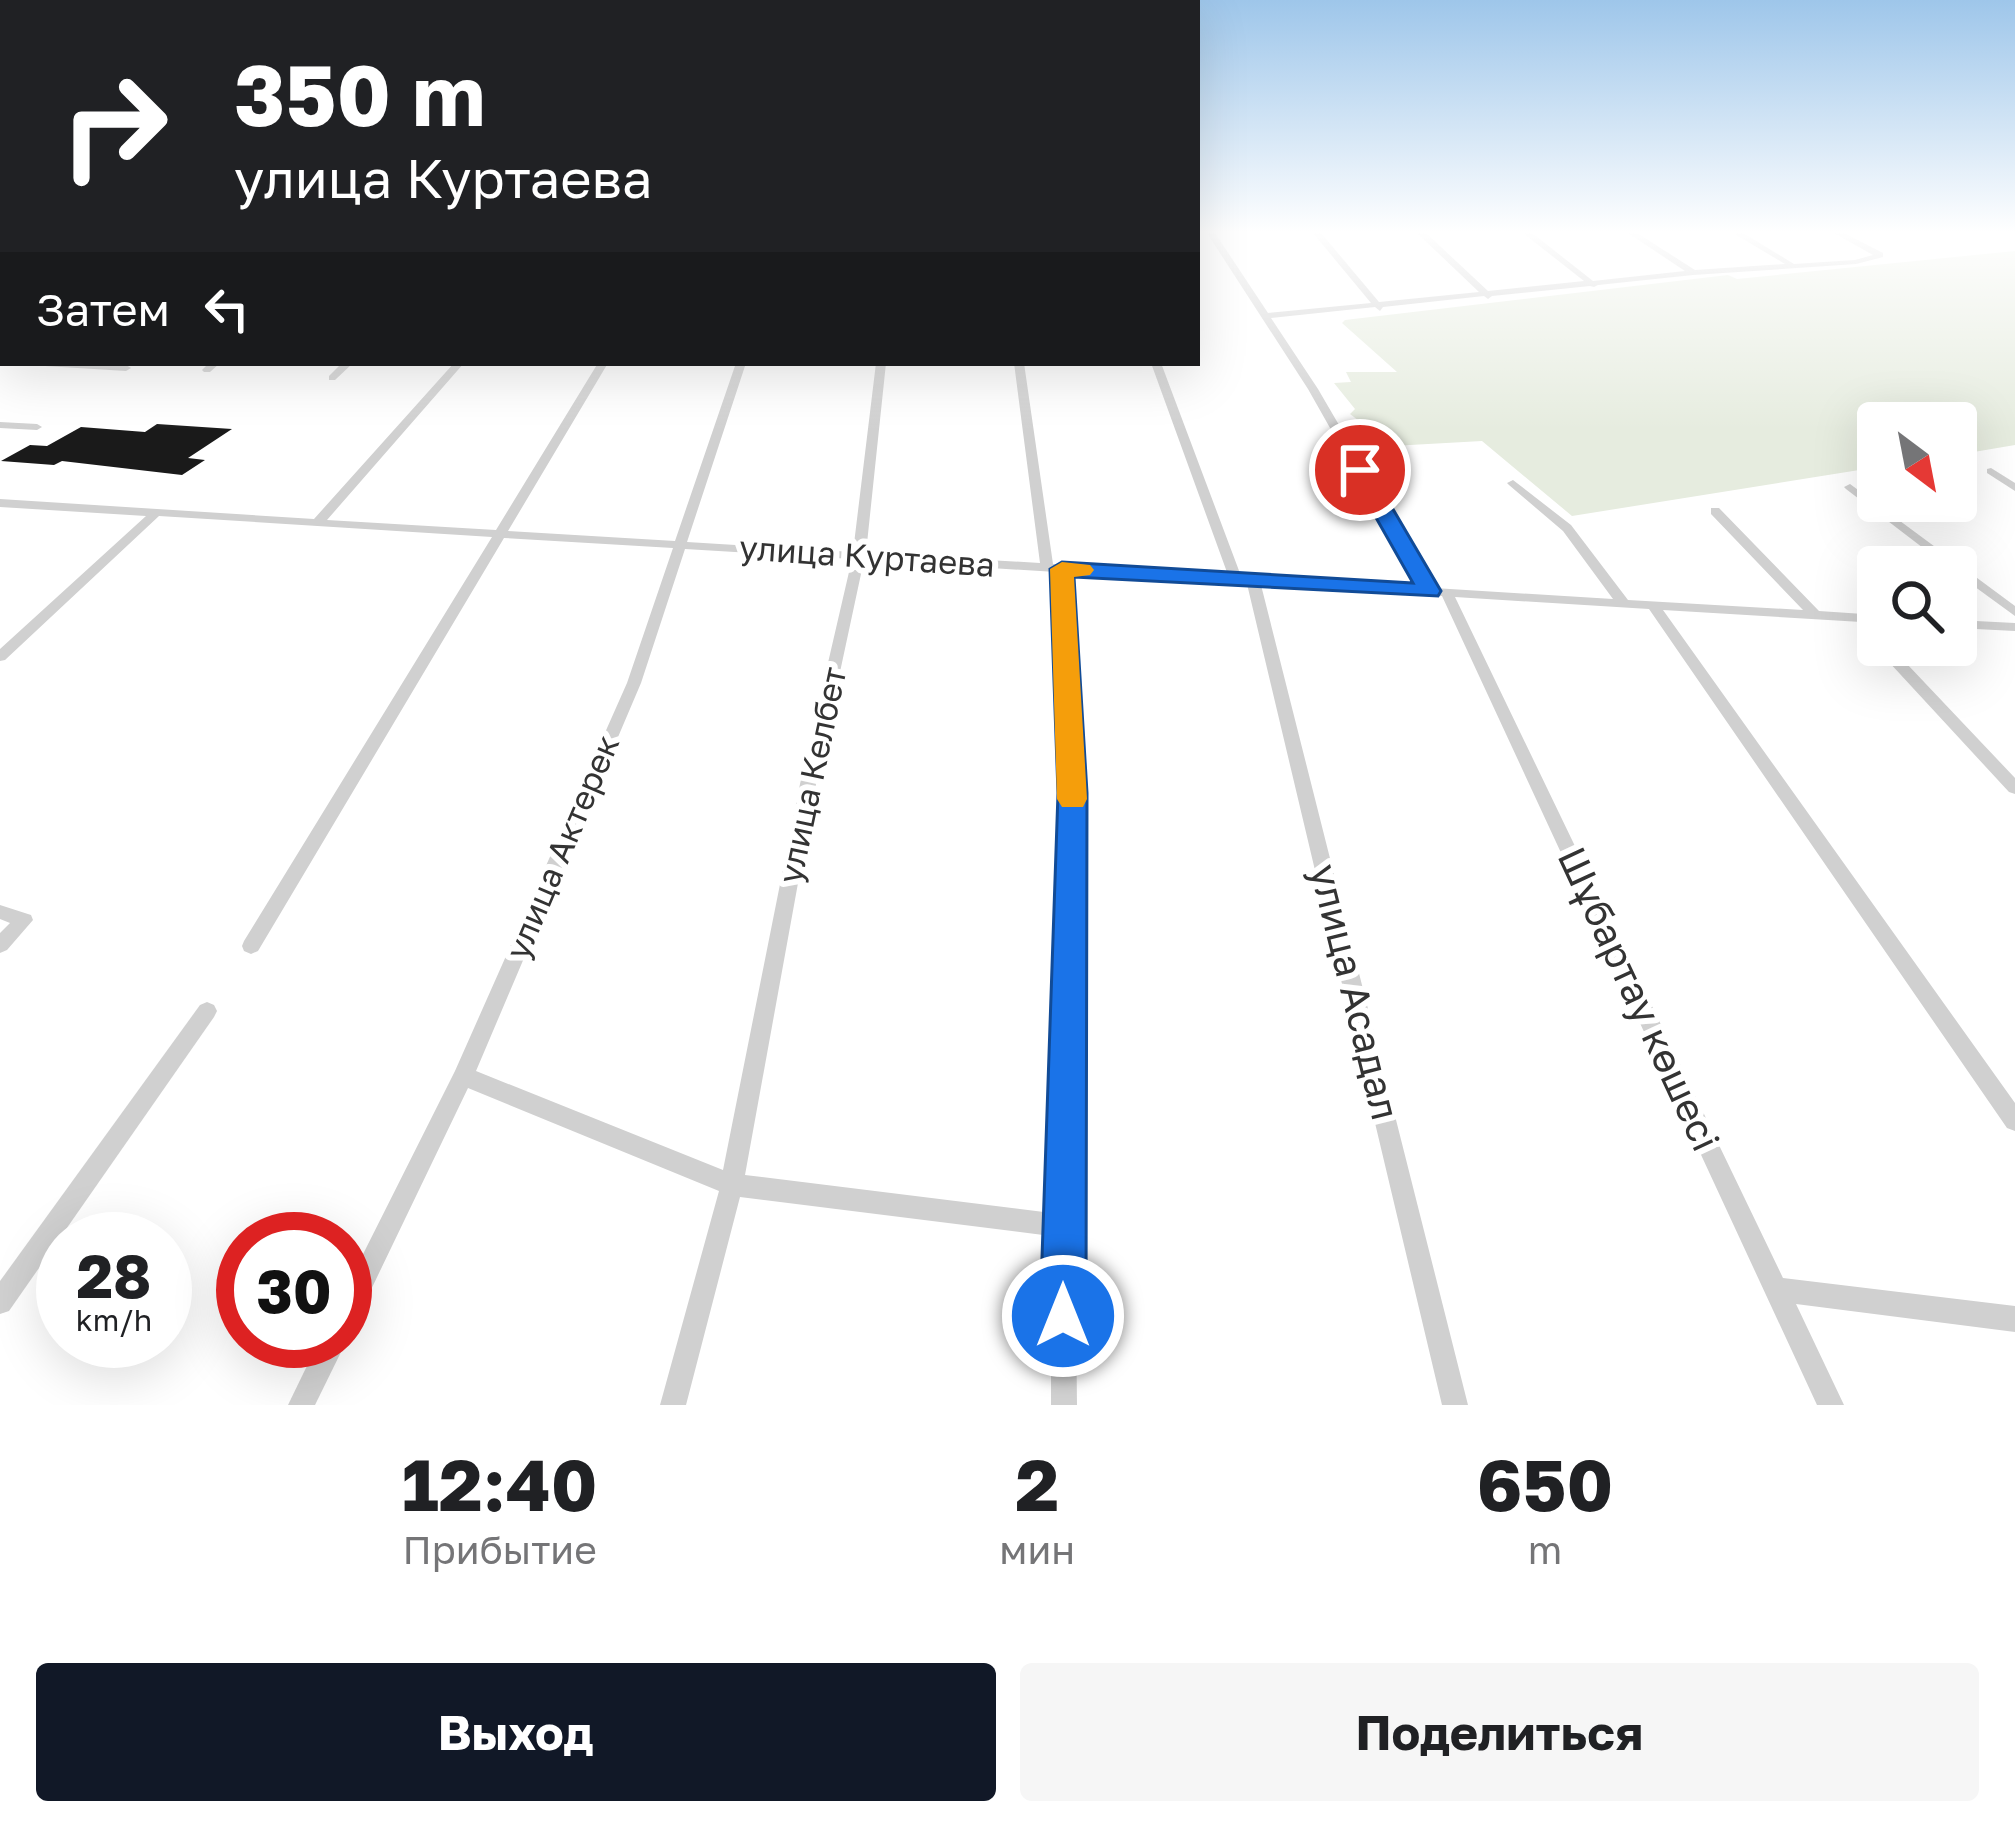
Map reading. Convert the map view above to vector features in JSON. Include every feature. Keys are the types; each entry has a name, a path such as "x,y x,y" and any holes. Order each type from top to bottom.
{"street":[{"name":"Шұбартау көшесі","path":"1253,299 1438,592 1831,1405"},
{"path":"1372,299 1380,308"},
{"path":"1264,316 1465,299"},
{"path":"98,366 125,368"},
{"path":"332,379 345,366"},
{"path":"317,522 456,366"},
{"path":"251,946 601,366"},
{"name":"улица Актерек","path":"372,1262 464,1076 634,683 740,366"},
{"name":"улица Келбет","path":"674,1405 732,1185 804,806 859,555 881,366"},
{"path":"1020,366 1054,568 1072,793 1064,1405"},
{"name":"улица Асадал","path":"1157,366 1245,580 1454,1405"},
{"path":"0,425 37,428"},
{"path":"1991,471 2015,488"},
{"path":"1513,483 1567,528 1624,605"},
{"path":"1850,487 2015,612"},
{"name":"улица Куртаева","path":"0,503 1857,617"},
{"path":"1715,512 1816,616"},
{"path":"0,657 156,513"},
{"path":"1655,608 2015,1121"},
{"path":"1854,617 1857,620"},
{"path":"1977,624 2015,627"},
{"path":"1900,666 2015,788"},
{"path":"0,912 24,920 0,945"},
{"path":"0,1302 207,1011"},
{"path":"464,1076 732,1185 1063,1226"},
{"path":"1777,1289 2015,1319"},
{"path":"301,1405 320,1368"}],"shaded area":[{"path":"1527,299 2015,299 2015,445 1977,451 1977,402 1857,402 1857,470 1572,516 1482,441 1392,446 1350,414 1355,409 1334,383 1351,382 1346,372 1397,372 1342,323"}],"building":[{"path":"157,424 232,429 188,458 205,460 182,475 62,461 54,465 1,461 30,445 47,446 81,427 145,432"}],"slow traffic":[{"path":"1072,799 1062,569 1082,570"}],"route":[{"path":"1063,1316 1072,793 1062,569 1430,591 1360,470"}]}
